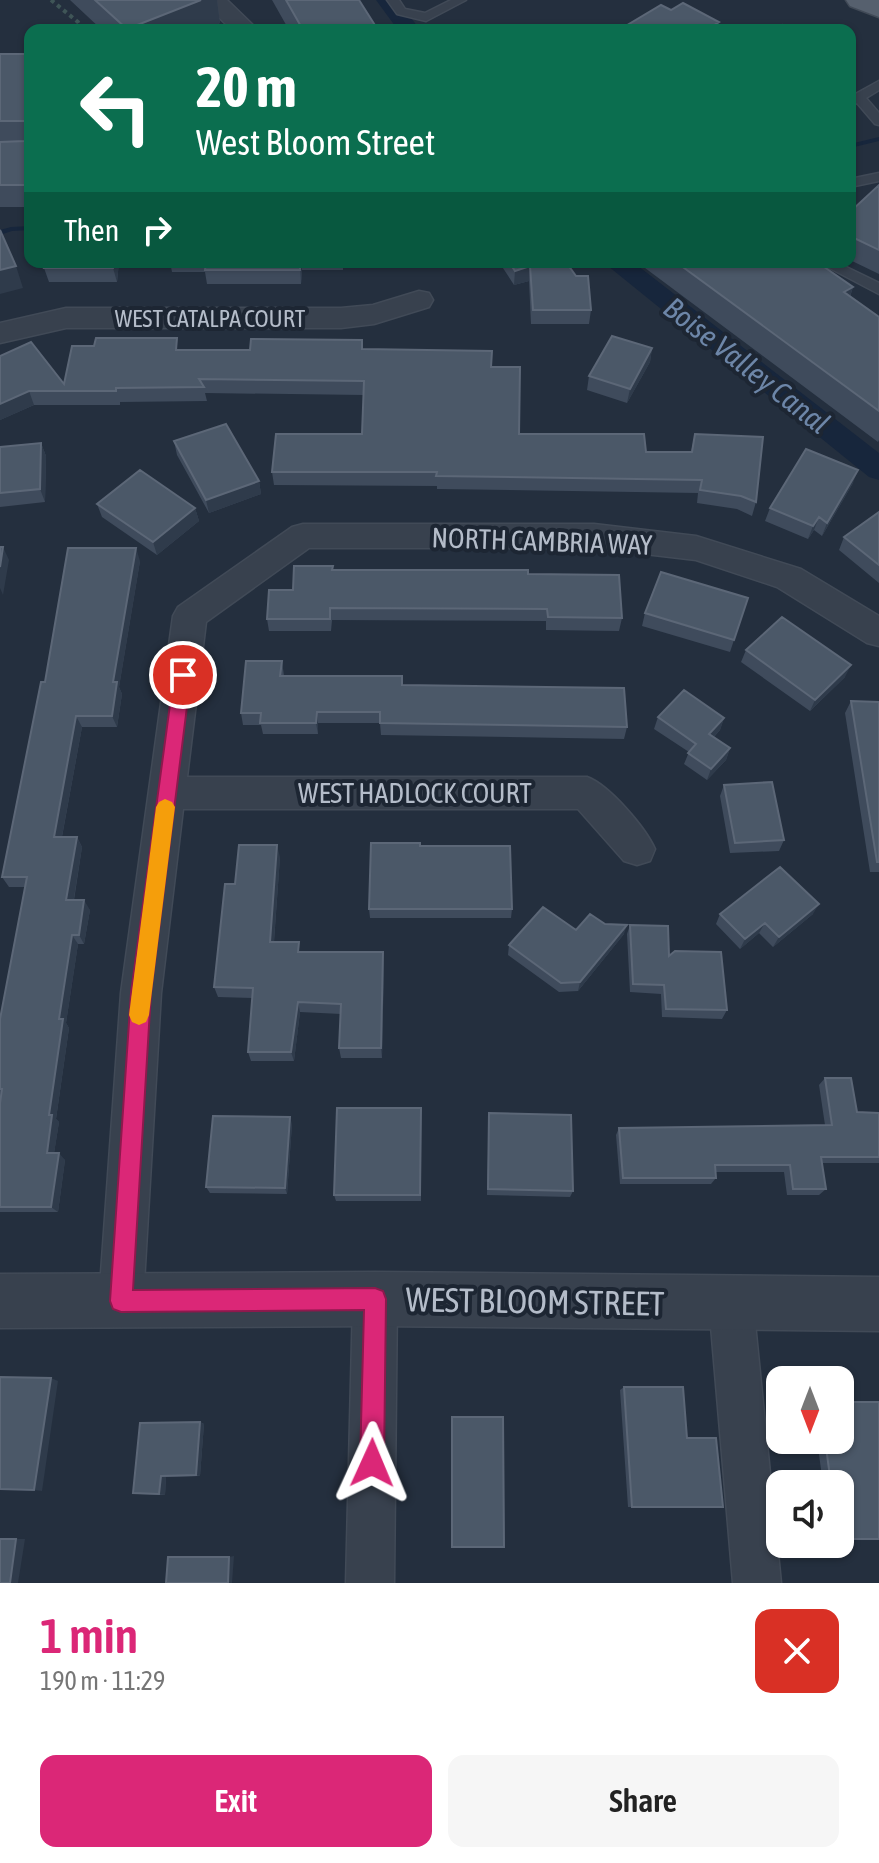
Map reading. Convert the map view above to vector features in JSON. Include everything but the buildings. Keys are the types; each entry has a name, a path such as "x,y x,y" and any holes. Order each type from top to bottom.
{"main road":[{"path":"860,0 879,8"}],"street":[{"path":"213,0 239,24"},
{"name":"WEST CATALPA COURT","path":"0,333 66,318 341,318 374,314 419,300"},
{"name":"NORTH CAMBRIA WAY","path":"121,1301 141,993 190,616 303,536 594,536 696,548 789,578 879,633"},
{"name":"WEST HADLOCK COURT","path":"167,793 587,793 637,849"},
{"path":"370,1583 375,1299"},
{"name":"WEST BLOOM STREET","path":"0,1301 375,1299 879,1304"},
{"path":"731,1303 757,1583"}],"lane":[{"path":"393,0 401,12 426,17 460,0"},
{"path":"856,99 879,85"},
{"path":"856,102 879,121"},
{"path":"856,182 879,177"},
{"path":"837,268 879,289"}],"path":[{"path":"51,0 79,24"}],"waterway":[{"name":"Boise Valley Canal","path":"387,0 405,24"},
{"path":"856,145 879,139"},
{"path":"0,233 24,228"},
{"name":"Boise Valley Canal","path":"624,268 879,469"}],"slow traffic":[{"path":"139,1015 165,807"}],"route":[{"path":"183,675 141,993 121,1301 375,1299 372,1463"}]}
